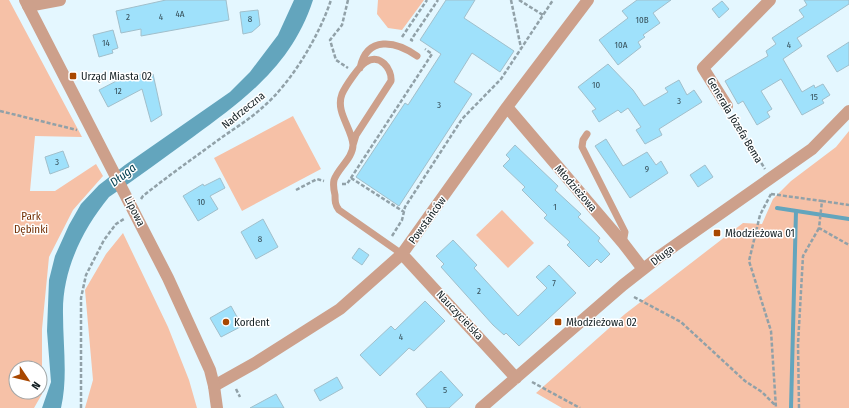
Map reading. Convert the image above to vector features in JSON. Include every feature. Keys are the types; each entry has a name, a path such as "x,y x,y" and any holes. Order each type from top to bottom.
{"street":[{"path":"26,3 60,0"},
{"name":"Powstańców","path":"214,386 255,363 340,309 402,254 507,107 588,0"},
{"name":"Generała Józefa Bema","path":"727,106 703,68 770,0"},
{"name":"Lipowa","path":"26,3 108,160 137,204 168,278 203,354 214,386 217,408"},
{"name":"Młodzieżowa","path":"507,107 623,243 643,270"},
{"name":"Długa","path":"481,408 643,270 812,149 849,111"},
{"name":"Nauczycielska","path":"402,254 516,378"}],"lane":[{"path":"358,71 362,58 370,48 383,44 396,45 406,48 417,56"},
{"path":"353,145 341,110 342,95 358,71 367,62 374,60 382,62 388,67 392,74 392,81 356,135 353,145 350,155 334,182 335,205 339,210 402,254"},
{"path":"587,134 583,140 582,148 625,232 623,243"}],"path":[{"name":"Nadrzeczna","path":"137,204 143,196 264,107 296,69 308,50 318,32 331,0"},
{"path":"348,0 342,24 330,40 336,60 358,71"},
{"path":"396,45 427,0"},
{"path":"416,43 411,40 438,0"},
{"path":"511,0 521,49"},
{"path":"519,0 543,15"},
{"path":"387,243 402,220 405,207 462,119 501,79 553,0"},
{"path":"415,79 432,54 422,47"},
{"name":"Generała Józefa Bema","path":"727,106 766,171"},
{"path":"0,111 82,131"},
{"path":"351,178 404,212"},
{"path":"776,406 771,330 749,261 760,215 771,194 849,205"},
{"path":"798,408 798,344 803,256 819,228 822,201"},
{"path":"81,408 81,298 86,275 104,240 116,224 128,217"},
{"path":"819,228 849,245"},
{"path":"634,297 681,322 745,382 762,392 776,406"},
{"path":"532,382 580,408"},
{"path":"236,389 240,397"}],"green space":[{"name":"Park Dębinki","path":"0,0 9,0 82,137 35,136 30,191 55,191 96,164 103,176 73,210 49,257 42,329 42,360 8,360 8,400 39,400 34,408 0,408"},
{"path":"378,0 424,0 402,30 388,28 377,14"},
{"path":"293,116 321,169 242,211 214,158"},
{"path":"849,131 849,408 562,408 536,393 625,314 743,223 762,224 773,199 791,181 836,147"},
{"path":"502,210 534,243 508,268 476,235"},
{"path":"123,233 168,327 189,380 197,408 85,408 93,380 85,290 106,254"}],"water":[{"path":"294,0 313,0 304,23 293,43 280,62 265,79 231,109 109,197 90,223 82,237 70,267 66,282 63,314 65,361 61,408 42,408 45,400 48,400 48,391 51,382 47,331 49,280 55,256 69,225 81,204 99,185 125,165 230,92 250,72 278,35"}],"building":[{"path":"166,0 226,0 229,20 141,36 141,29 121,33 116,11"},
{"path":"446,0 475,0 464,18 514,51 500,72 472,53 454,82 472,94 399,206 356,177 405,103 408,105 441,54 420,40"},
{"path":"637,0 671,0 653,13 660,23 643,35 645,37 638,42 641,47 618,65 599,40 628,18 622,11"},
{"path":"804,0 849,0 849,4 797,38 802,46 783,59 802,92 814,85 815,88 823,84 830,95 822,100 824,103 802,115 781,79 761,91 772,109 767,112 770,117 757,125 743,101 738,104 725,81 768,56 766,51 776,44 772,38 804,17 799,10 807,5"},
{"path":"722,1 729,9 719,18 712,9"},
{"path":"258,10 260,25 252,32 243,34 240,12"},
{"path":"113,30 118,48 112,50 113,53 99,57 93,35"},
{"path":"849,42 849,65 837,72 827,56"},
{"path":"608,64 633,90 644,106 668,92 665,88 679,80 687,95 694,90 702,102 659,129 662,135 645,144 636,130 641,127 628,108 621,113 618,110 599,122 592,111 596,109 578,87"},
{"path":"145,73 146,76 153,74 162,115 151,122 142,89 108,107 99,90 128,75 130,79"},
{"path":"606,139 623,166 647,152 656,165 661,161 668,173 630,198 595,146"},
{"path":"515,145 558,186 555,190 581,214 578,217 600,238 598,241 610,254 601,263 597,259 589,267 567,245 570,242 544,218 547,215 522,190 525,187 503,166 510,159 506,155"},
{"path":"63,151 69,167 50,174 45,157"},
{"path":"705,165 713,177 698,187 690,175"},
{"path":"220,178 225,188 210,196 218,209 198,221 183,196 203,184 204,186"},
{"path":"263,219 278,247 256,259 241,232"},
{"path":"453,240 477,265 474,268 518,316 547,288 536,277 549,265 576,293 519,346 506,333 504,335 493,325 441,267 444,264 436,256"},
{"path":"359,248 369,255 362,265 352,258"},
{"path":"425,301 445,321 414,351 409,348 380,376 360,355 391,326 395,330"},
{"name":"Kordent","path":"231,306 242,326 221,337 210,318"},
{"path":"441,371 463,395 449,408 427,408 416,394"},
{"path":"337,377 343,388 320,401 314,390"},
{"path":"276,394 284,408 250,408"}],"waterway":[{"path":"777,208 849,219"},
{"path":"791,408 796,211"}],"place":[{"name":"Urząd Miasta 02","path":"73,76"},
{"name":"Młodzieżowa 01","path":"717,233"},
{"name":"Kordent","path":"226,322"},
{"name":"Młodzieżowa 02","path":"558,322"}]}
